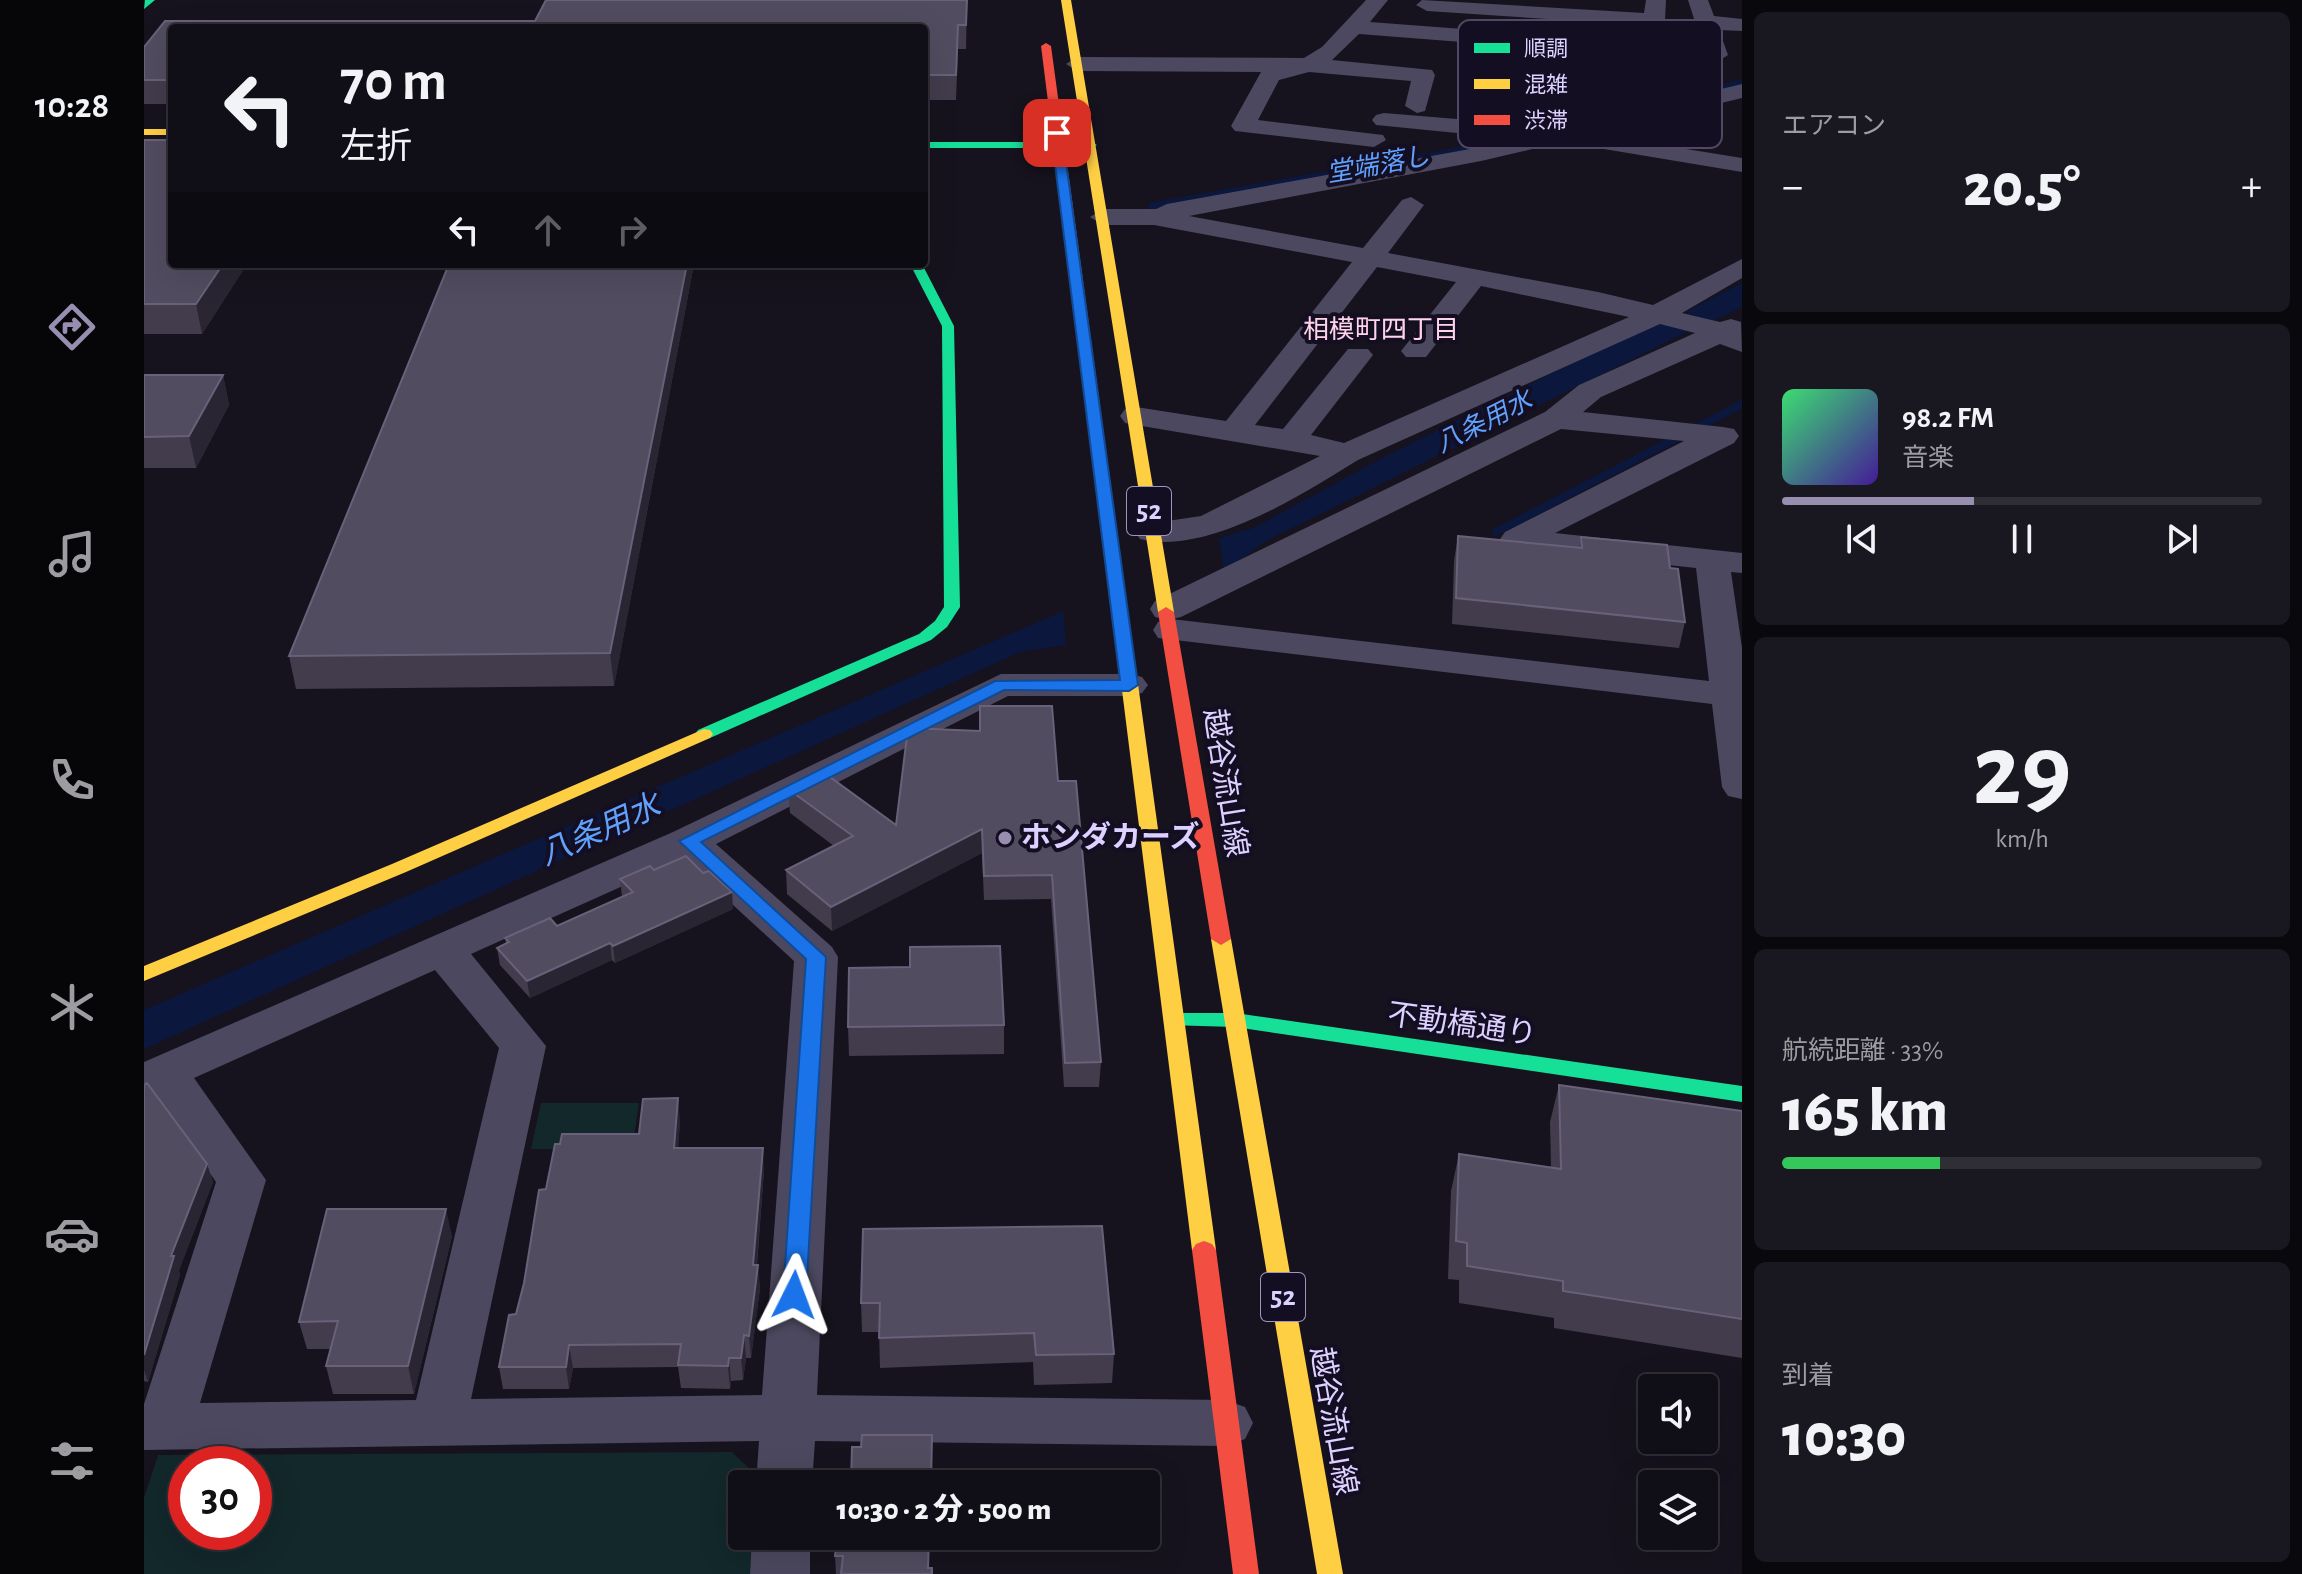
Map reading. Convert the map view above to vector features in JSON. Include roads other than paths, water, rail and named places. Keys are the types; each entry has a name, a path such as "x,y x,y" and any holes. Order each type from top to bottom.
{"main road":[{"path":"144,6 150,0"},
{"name":"越谷流山線","path":"1066,0 1136,416 1152,532 1330,1574"},
{"name":"52","path":"1045,30 1246,1574"},
{"path":"144,132 168,132"},
{"path":"928,133 1058,139"},
{"path":"928,145 1091,138"},
{"path":"144,145 168,145"},
{"path":"144,974 399,868 837,676 925,637 941,624 952,607 948,326 941,307 918,268"},
{"name":"不動橋通り","path":"1174,1020 1235,1020 1742,1094"}],"street":[{"path":"1374,140 1243,126 1270,75 1309,65 1330,52 1376,1 1654,20 1656,0"},
{"path":"1698,0 1704,20"},
{"path":"1722,23 1742,25"},
{"path":"1353,27 1458,35"},
{"path":"1330,52 1458,61"},
{"path":"1077,64 1309,65 1424,75 1417,106"},
{"path":"1722,96 1742,91"},
{"path":"1253,108 1457,126"},
{"path":"1154,217 1178,207 1387,173 1498,148"},
{"path":"1636,148 1742,165"},
{"path":"1234,431 1372,259 1411,205"},
{"path":"1103,217 1154,217 1474,277 1666,316 1728,332"},
{"path":"1152,532 1209,525 1305,479 1347,453 1666,316 1742,267"},
{"path":"1416,351 1474,277"},
{"path":"1169,620 1556,419 1590,391 1728,332"},
{"path":"1291,440 1358,355"},
{"path":"1136,416 1291,440 1347,453"},
{"path":"1556,419 1731,437"},
{"path":"1731,437 1517,539 1727,561 1730,695 1742,787"},
{"path":"1169,620 1730,695"},
{"path":"1129,685 1001,685 688,841 154,1076 241,1180 155,1427 786,1418 1225,1423"},
{"path":"688,841 816,957 784,1470"},
{"path":"439,1421 523,1046 444,951"},
{"path":"780,1574 781,1550"}],"water":[{"path":"1742,283 1742,307 1710,322 1685,312"},
{"name":"八条用水","path":"1656,321 1689,331 1266,541 1224,571 1219,538 1253,528 1388,455"},
{"name":"八条用水","path":"1063,611 1066,645 1020,652 144,1049 144,1010"}],"waterway":[{"name":"堂端落し","path":"1722,88 1742,83"},
{"name":"堂端落し","path":"1152,206 1474,148"},
{"path":"1496,532 1742,404"}],"place":[{"name":"ホンダカーズ","path":"1005,838"}],"district":[{"name":"相模町四丁目","path":"1381,330"}]}
